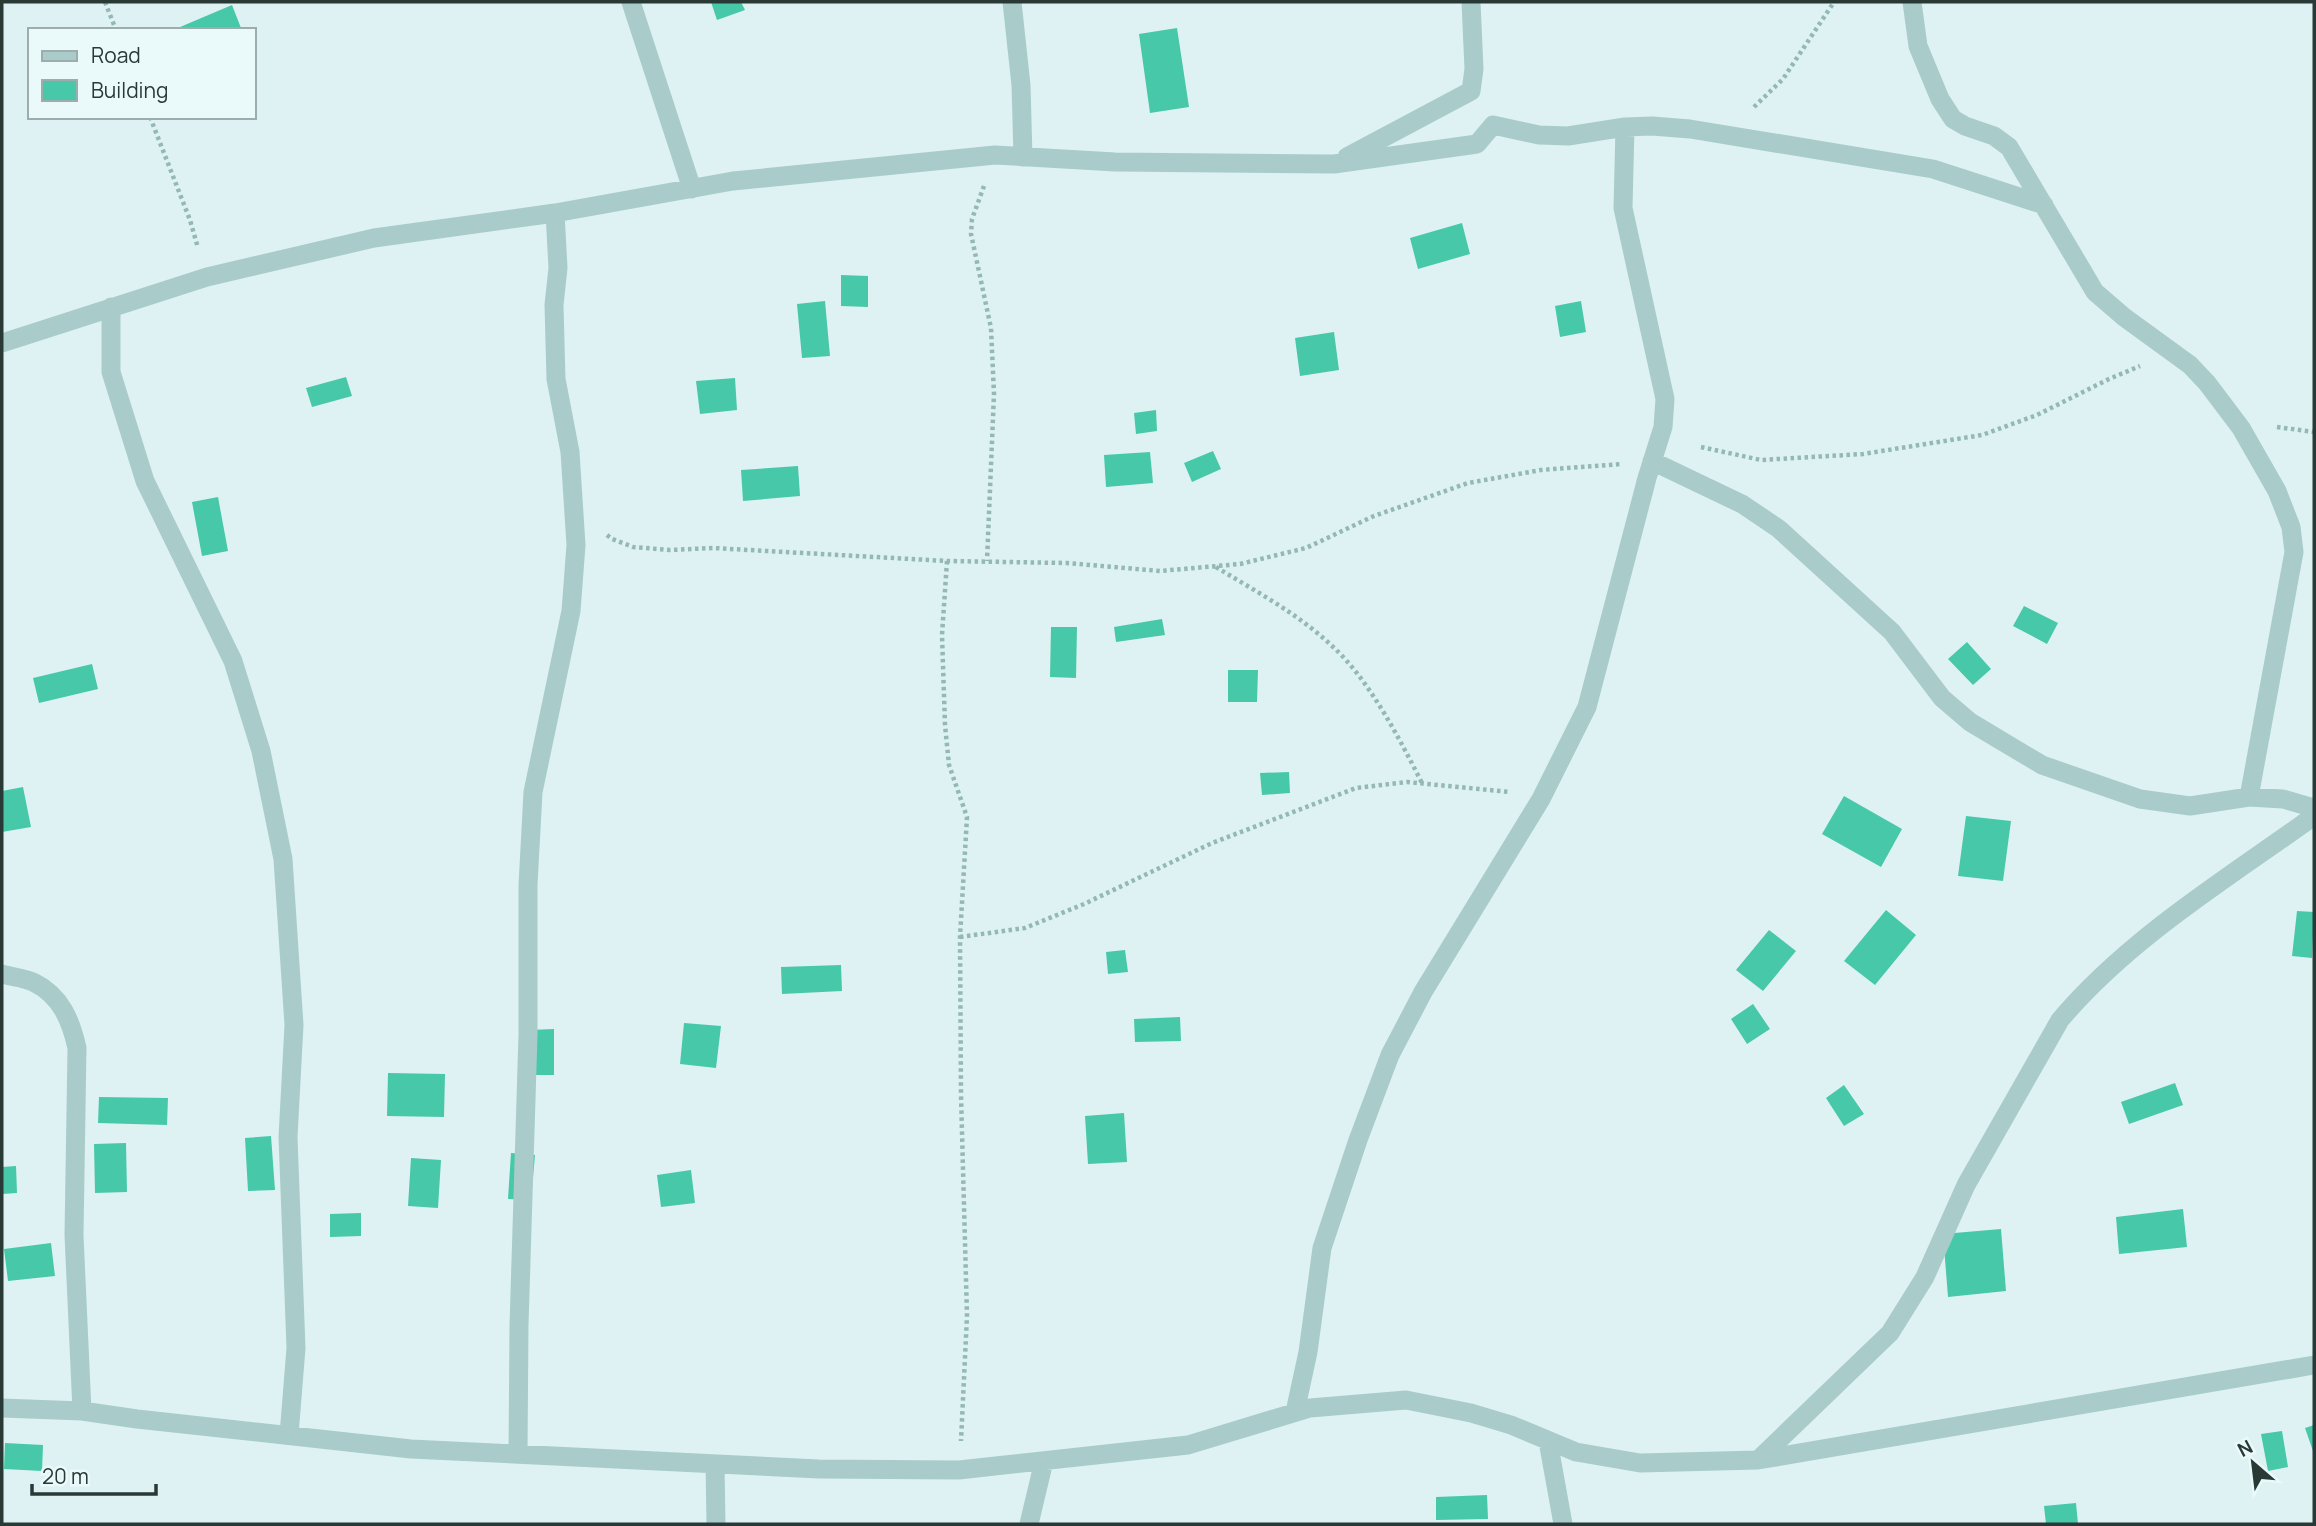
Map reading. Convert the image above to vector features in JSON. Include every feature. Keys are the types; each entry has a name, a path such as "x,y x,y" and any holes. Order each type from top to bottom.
{"street":[{"path":"631,2 692,189"},
{"path":"1012,2 1021,85 1023,157"},
{"path":"1334,164 1471,91 1474,68 1471,2"},
{"path":"1912,2 1918,46 1940,99 1953,119 1994,136 2009,147 2095,292 2124,317 2181,358 2207,383 2241,428 2277,491 2291,527 2294,551 2249,797"},
{"path":"2,343 207,276 374,238 555,213 733,181 995,155 1115,162 1334,164 1477,144 1493,125 1539,135 1568,136 1625,127 1677,128 1933,169 2044,205"},
{"path":"1295,1412 1308,1352 1322,1248 1358,1140 1390,1055 1423,992 1541,799 1587,707 1663,427 1665,399 1623,208 1625,127"},
{"path":"518,1454 528,1035 528,886 533,792 571,611 576,545 570,452 556,379 554,305 558,268 555,213"},
{"path":"111,307 111,372 118,396 145,481 233,661 261,751 283,859 294,1026 288,1137 296,1348 289,1435"},
{"path":"1652,461 1742,504 1779,529 1892,632 1942,698 1970,722 2042,765 2140,799 2190,806 2249,797 2283,799 2314,807"},
{"path":"1758,1460 1890,1334 1925,1276 1966,1185 2060,1020 2079,997 2146,937 2314,816"},
{"path":"2,974 35,982 60,1004 72,1024 77,1048 74,1236 82,1411"},
{"path":"2,1408 82,1411 411,1449 819,1469 959,1470 1188,1445 1310,1408 1406,1400 1471,1413 1511,1425 1576,1452 1640,1463 1758,1460 2314,1365"},
{"path":"1548,1441 1563,1524"},
{"path":"1029,1524 1044,1461"},
{"path":"715,1464 716,1524"}],"path":[{"path":"105,2 115,28"},
{"path":"1726,135 1783,79 1834,2"},
{"path":"151,119 190,220 207,276"},
{"path":"987,561 994,394 991,328 971,233 972,219 995,155"},
{"path":"1659,438 1761,460 1863,454 1982,435 2037,415 2143,365 2181,358"},
{"path":"605,532 612,539 633,547 670,550 713,548 947,561 1068,563 1160,571 1240,564 1306,548 1374,516 1468,483 1541,470 1652,461"},
{"path":"947,561 942,635 945,725 949,765 967,817 960,937 967,1316 959,1470"},
{"path":"1215,566 1293,614 1333,646 1368,688 1423,784"},
{"path":"960,937 1025,928 1084,904 1212,843 1356,788 1407,782 1504,791 1541,799"}],"building":[{"path":"711,2 741,2 745,10 717,20"},
{"path":"232,5 241,28 178,28"},
{"path":"1177,28 1189,107 1150,113 1139,34"},
{"path":"1462,223 1470,254 1418,269 1410,238"},
{"path":"841,275 868,276 868,307 841,306"},
{"path":"825,301 830,356 802,358 797,304"},
{"path":"1581,301 1586,332 1560,337 1555,306"},
{"path":"1334,332 1339,370 1300,376 1295,338"},
{"path":"346,377 352,396 312,407 306,388"},
{"path":"735,378 737,410 700,414 696,381"},
{"path":"1156,410 1157,431 1136,434 1134,413"},
{"path":"1213,451 1221,469 1192,482 1184,463"},
{"path":"1150,452 1153,483 1106,487 1104,455"},
{"path":"798,466 800,496 743,501 741,470"},
{"path":"218,497 228,551 202,556 192,502"},
{"path":"2024,606 2058,623 2047,644 2013,626"},
{"path":"1162,619 1165,635 1116,642 1114,627"},
{"path":"1051,627 1077,627 1076,678 1050,677"},
{"path":"1967,642 1991,669 1973,685 1948,659"},
{"path":"92,664 98,689 39,703 33,678"},
{"path":"1228,670 1258,670 1257,702 1228,702"},
{"path":"1289,772 1290,793 1262,795 1260,773"},
{"path":"23,787 31,827 2,832 2,791"},
{"path":"1844,796 1902,829 1881,867 1822,834"},
{"path":"1966,816 2011,821 2003,881 1958,876"},
{"path":"1886,910 1916,935 1875,985 1844,961"},
{"path":"2297,911 2314,912 2312,958 2292,956"},
{"path":"1769,930 1796,951 1763,991 1736,970"},
{"path":"1125,950 1128,972 1108,974 1106,952"},
{"path":"841,965 842,991 782,994 781,967"},
{"path":"1753,1004 1770,1029 1747,1044 1731,1019"},
{"path":"1180,1017 1181,1041 1135,1042 1134,1019"},
{"path":"684,1023 721,1026 716,1068 680,1064"},
{"path":"554,1029 554,1075 528,1075 529,1030"},
{"path":"388,1073 445,1074 444,1117 387,1116"},
{"path":"2175,1083 2183,1105 2129,1124 2121,1102"},
{"path":"1844,1085 1864,1114 1844,1126 1826,1098"},
{"path":"99,1097 168,1098 167,1125 98,1123"},
{"path":"1124,1113 1127,1162 1088,1164 1085,1116"},
{"path":"271,1136 275,1190 248,1191 245,1138"},
{"path":"126,1143 127,1192 95,1193 94,1144"},
{"path":"511,1153 535,1155 531,1200 508,1199"},
{"path":"411,1158 441,1160 438,1208 408,1206"},
{"path":"16,1166 17,1193 2,1194 2,1167"},
{"path":"691,1170 695,1203 661,1207 657,1175"},
{"path":"2183,1209 2187,1247 2119,1254 2116,1217"},
{"path":"361,1213 361,1236 330,1237 330,1214"},
{"path":"2001,1229 2006,1291 1948,1297 1943,1234"},
{"path":"51,1243 55,1276 8,1281 4,1249"},
{"path":"2314,1425 2314,1454 2305,1428"},
{"path":"2282,1431 2288,1467 2268,1471 2261,1434"},
{"path":"5,1443 43,1445 42,1471 4,1469"},
{"path":"1487,1495 1488,1519 1436,1520 1436,1497"},
{"path":"2076,1503 2078,1524 2046,1524 2044,1506"}]}
